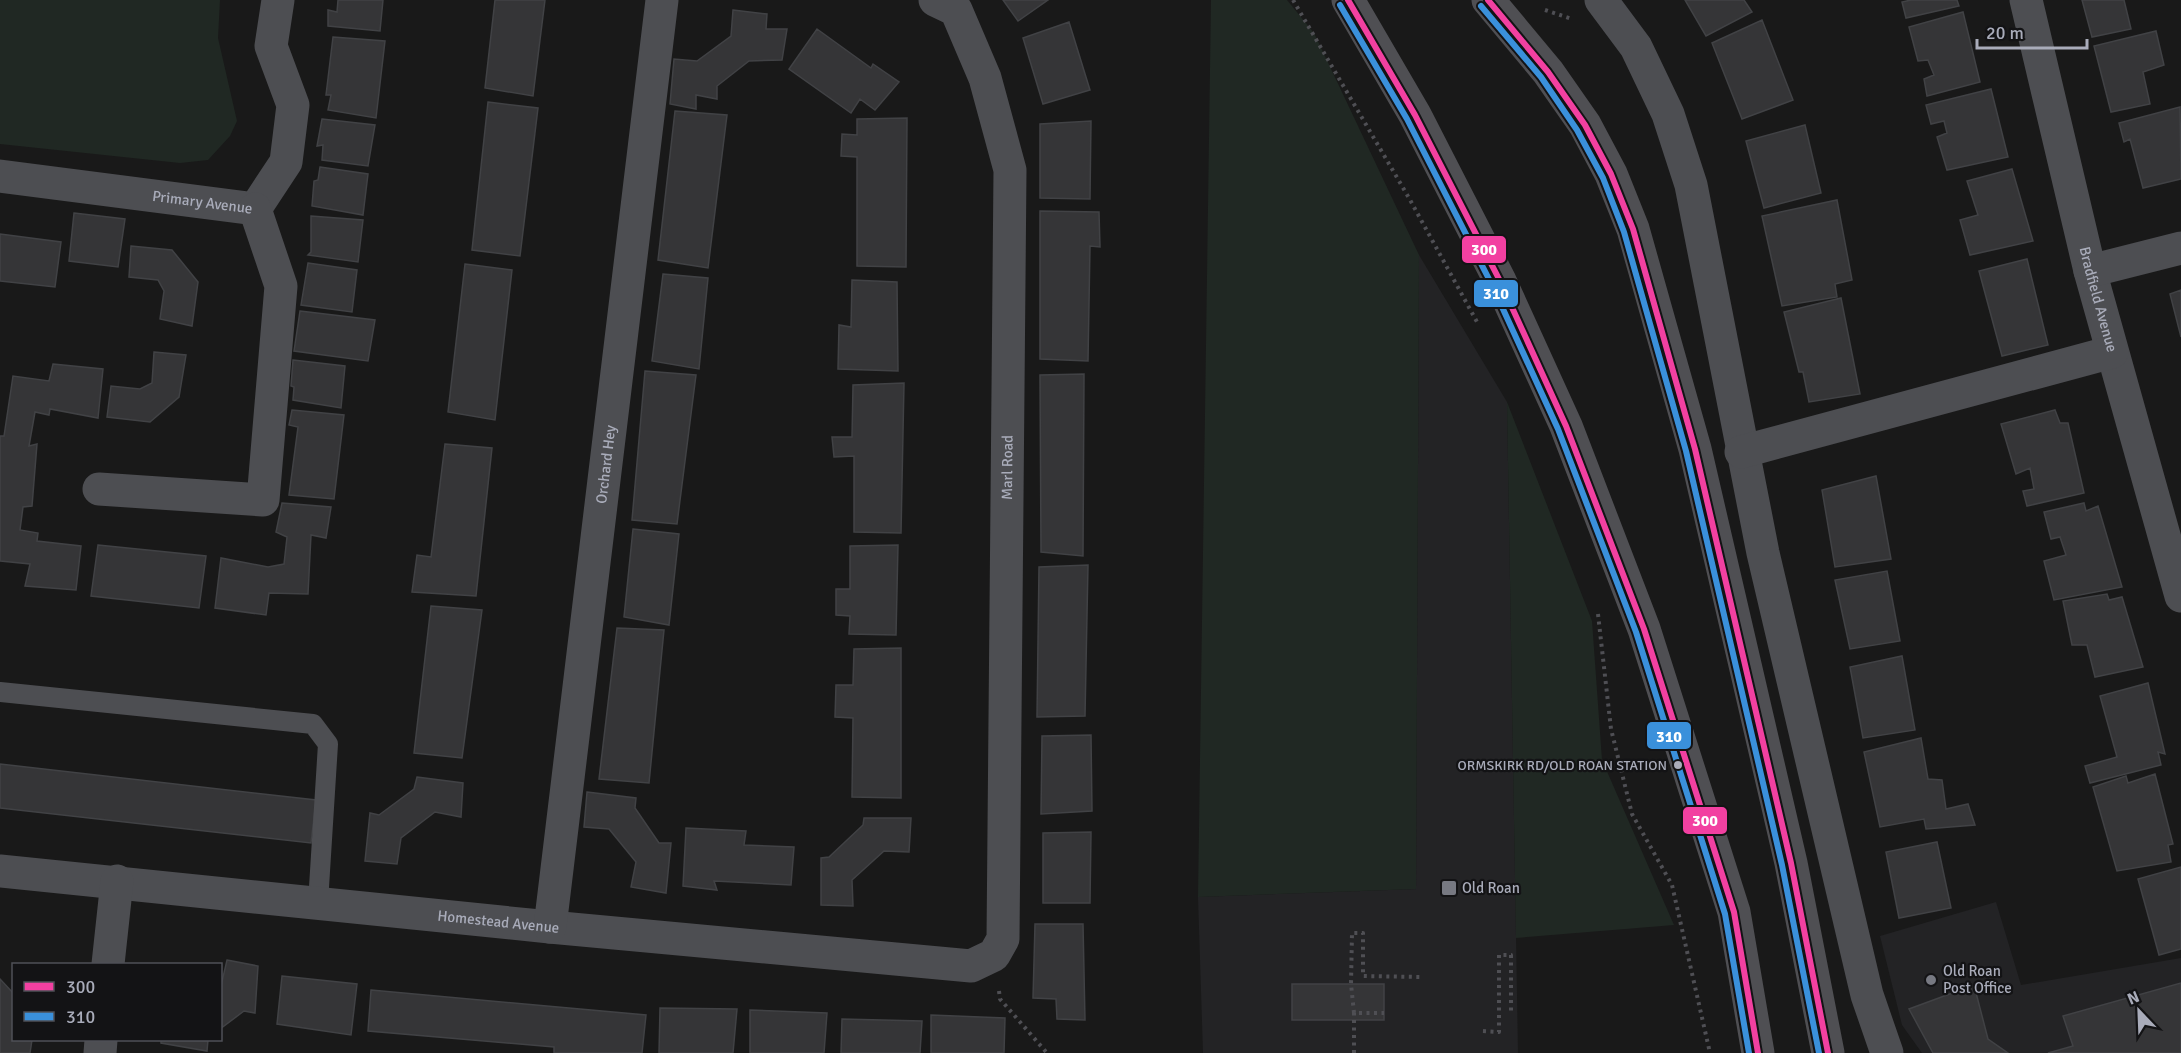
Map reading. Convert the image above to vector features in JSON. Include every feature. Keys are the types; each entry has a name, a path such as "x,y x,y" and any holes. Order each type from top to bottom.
{"highway":[{"path":"1348,0 1415,115 1490,260 1566,426 1644,629 1734,912 1758,1053"},
{"path":"1496,8 1548,72 1585,124 1611,174 1633,229 1695,449 1791,863 1828,1053"}],"street":[{"name":"Primary Avenue","path":"0,176 255,209 286,162 293,105 271,46 278,0"},
{"name":"Orchard Hey","path":"550,927 662,0"},
{"name":"Marl Road","path":"935,0 956,10 985,78 1010,170 1003,939 994,955"},
{"name":"Bradfield Avenue","path":"2026,0 2090,271 2181,596"},
{"path":"1611,12 1636,47 1668,114 1691,185 1741,452 1867,995 1887,1053"},
{"path":"99,489 263,500 281,286 255,209"},
{"path":"2090,271 2181,248"},
{"path":"1741,452 2112,352"},
{"name":"Homestead Avenue","path":"0,871 117,881 550,927 971,966 994,955"},
{"path":"108,963 117,881"}],"lane":[{"path":"0,692 313,724 328,744 318,903"}],"path":[{"path":"1293,0 1408,198 1481,330"},
{"path":"1496,8 1536,8 1602,28 1611,12"},
{"path":"1598,611 1611,729 1632,814 1672,885 1710,1053"},
{"path":"1354,1053 1351,984 1352,933 1363,933 1363,976 1422,977"},
{"path":"994,955 1000,999 1047,1053"},
{"path":"1483,1031 1499,1032 1499,955 1511,956 1511,1012"},
{"path":"1354,1013 1384,1013"}],"shaded area":[{"path":"0,0 220,0 218,38 237,121 230,136 208,160 180,163 0,144"},
{"path":"1211,0 1287,0 1314,33 1419,255 1416,889 1198,897"},
{"path":"1419,255 1507,402 1518,1053 1203,1053 1198,897 1416,889"},
{"path":"1507,402 1592,621 1602,760 1674,925 1516,938"},
{"path":"1996,902 2021,985 2181,958 2181,1053 1922,1053 1902,1025 1880,936"}],"building":[{"path":"338,0 383,0 380,31 328,26 328,10 337,12"},
{"path":"495,0 545,0 533,96 485,88"},
{"path":"1003,0 1048,0 1018,21"},
{"path":"1685,0 1744,0 1752,12 1706,36"},
{"path":"1957,0 1959,6 1906,18 1902,2"},
{"path":"2082,0 2124,0 2131,29 2092,37"},
{"path":"733,10 767,14 766,29 787,29 782,60 749,61 717,86 717,99 696,95 696,109 670,104 674,59 697,61 731,36"},
{"path":"1963,12 1980,82 1927,96 1924,79 1934,75 1928,60 1918,61 1909,27"},
{"path":"1762,20 1793,100 1742,119 1712,43"},
{"path":"1069,22 1090,90 1043,104 1023,38"},
{"path":"817,29 871,68 873,64 899,82 875,110 860,99 851,113 789,69"},
{"path":"2156,31 2164,65 2143,72 2150,104 2111,112 2094,46"},
{"path":"333,37 385,41 376,118 328,110 331,95 326,95"},
{"path":"1991,89 2008,157 1947,170 1937,137 1947,133 1944,121 1931,124 1926,105"},
{"path":"488,102 538,108 520,256 472,250"},
{"path":"2180,107 2181,179 2143,188 2130,139 2124,142 2119,123"},
{"path":"675,111 727,115 708,268 658,260"},
{"path":"907,118 906,267 857,266 857,157 841,156 842,134 857,135 857,119"},
{"path":"322,119 375,125 368,166 322,160 323,145 317,146"},
{"path":"1091,121 1090,199 1040,198 1040,124"},
{"path":"1805,125 1821,193 1764,208 1746,141"},
{"path":"320,167 368,174 363,215 312,206 314,181 318,180"},
{"path":"2012,169 2033,241 1970,255 1960,220 1978,215 1967,181"},
{"path":"1837,200 1852,280 1835,284 1837,297 1782,306 1762,216"},
{"path":"1040,211 1099,212 1100,247 1090,246 1088,361 1040,359"},
{"path":"74,213 125,219 118,267 69,261"},
{"path":"311,216 363,220 358,262 308,255 311,252"},
{"path":"0,234 61,242 55,287 0,281"},
{"path":"131,246 172,250 198,282 192,326 160,319 164,291 158,280 129,277"},
{"path":"2027,259 2048,345 2002,356 1979,271"},
{"path":"308,263 357,270 352,312 301,305"},
{"path":"465,264 512,270 495,420 448,412"},
{"path":"663,274 708,278 699,369 652,361"},
{"path":"852,280 897,282 898,371 838,369 839,325 851,327"},
{"path":"2181,290 2181,337 2170,294"},
{"path":"1841,298 1860,394 1809,402 1803,372 1799,372 1784,312"},
{"path":"300,311 375,320 368,361 294,351"},
{"path":"154,352 186,355 179,397 150,422 107,417 111,386 140,389 152,383"},
{"path":"293,360 345,366 341,408 293,400 294,387 291,386"},
{"path":"53,364 103,369 98,418 50,409 49,415 35,412 29,446 37,444 32,506 23,507 20,530 38,533 37,541 81,546 76,590 25,586 30,564 0,561 0,436 4,436 13,376 49,381"},
{"path":"645,371 696,375 677,524 632,520"},
{"path":"1084,374 1083,556 1041,552 1040,375"},
{"path":"904,383 901,533 854,532 854,456 834,457 832,437 852,437 853,385"},
{"path":"292,410 344,415 334,499 289,495 298,427 289,425"},
{"path":"2055,410 2060,423 2068,423 2084,493 2027,506 2023,491 2034,489 2030,468 2016,474 2001,424"},
{"path":"445,444 492,448 476,596 412,592 417,555 431,557"},
{"path":"1876,476 1891,559 1835,567 1822,490"},
{"path":"282,503 331,507 326,538 311,535 308,594 269,593 266,615 215,608 221,558 268,567 284,564 287,537 276,532"},
{"path":"2084,503 2086,511 2098,506 2122,587 2054,600 2044,561 2066,555 2060,537 2051,539 2044,512"},
{"path":"633,529 679,534 669,625 624,617"},
{"path":"98,545 206,556 199,608 91,596"},
{"path":"898,545 896,635 849,634 850,616 836,615 836,589 850,589 850,546"},
{"path":"1088,565 1085,716 1037,717 1039,567"},
{"path":"1887,571 1900,641 1850,649 1835,580"},
{"path":"2107,594 2109,600 2122,597 2143,667 2095,677 2087,645 2072,645 2063,601"},
{"path":"431,606 482,610 462,758 414,753"},
{"path":"617,628 664,630 649,783 599,779"},
{"path":"901,648 901,798 852,797 853,718 835,717 836,685 853,685 854,649"},
{"path":"1902,656 1915,730 1863,738 1850,667"},
{"path":"2148,683 2165,754 2158,752 2161,765 2090,783 2085,766 2117,757 2100,696"},
{"path":"1091,735 1092,811 1041,814 1042,736"},
{"path":"1921,738 1928,779 1942,780 1946,809 1968,804 1975,825 1926,829 1924,819 1880,827 1864,752"},
{"path":"0,764 316,800 311,843 0,808"},
{"path":"2155,774 2173,844 2168,845 2171,862 2117,871 2093,787 2126,776 2128,783"},
{"path":"417,777 463,783 461,817 435,812 401,838 397,864 365,861 370,813 379,815 414,789"},
{"path":"587,792 636,798 635,808 659,843 671,843 666,893 631,887 636,862 609,829 584,827"},
{"path":"864,818 911,818 909,852 884,851 852,880 853,906 821,905 821,858 829,857 863,825"},
{"path":"686,828 746,831 744,845 794,847 791,885 714,881 717,890 683,886"},
{"path":"1091,832 1090,903 1043,903 1043,833"},
{"path":"1937,842 1951,908 1899,918 1886,852"},
{"path":"2181,867 2181,949 2159,955 2138,879"},
{"path":"1035,924 1083,924 1085,1020 1057,1019 1056,999 1033,998"},
{"path":"227,960 258,966 255,1013 244,1011 222,1028 222,981"},
{"path":"282,976 357,984 351,1035 277,1024"},
{"path":"0,979 12,992 12,1041 32,1041 30,1053 0,1053"},
{"path":"2181,983 2181,1053 2048,1053 2073,1046 2063,1016"},
{"path":"1292,984 1384,984 1384,1020 1292,1020"},
{"path":"1974,985 1988,1039 2008,1053 1933,1053 1909,1009"},
{"path":"371,990 646,1015 642,1053 554,1053 554,1047 368,1031"},
{"path":"660,1008 737,1009 733,1053 659,1053"},
{"path":"750,1010 827,1013 824,1053 750,1053"},
{"path":"931,1015 1005,1018 1004,1053 931,1053"},
{"path":"842,1019 922,1021 920,1053 841,1053"},
{"path":"161,1041 208,1041 207,1051 161,1043"}],"transit line":[{"name":"300","path":"1348,0 1415,115 1500,281 1566,426 1644,629 1734,912 1758,1053"},
{"name":"300","path":"1488,0 1548,72 1585,125 1611,174 1633,229 1695,449 1791,863 1828,1053"},
{"name":"310","path":"1340,5 1407,119 1492,285 1558,429 1636,632 1725,914 1749,1053"},
{"name":"310","path":"1481,6 1541,77 1577,130 1603,178 1624,232 1686,451 1782,865 1819,1053"}],"place":[{"name":"ORMSKIRK RD/OLD ROAN STATION","path":"1678,765"},
{"name":"Old Roan","path":"1449,888"},
{"name":"Old Roan Post Office","path":"1931,980"}]}
